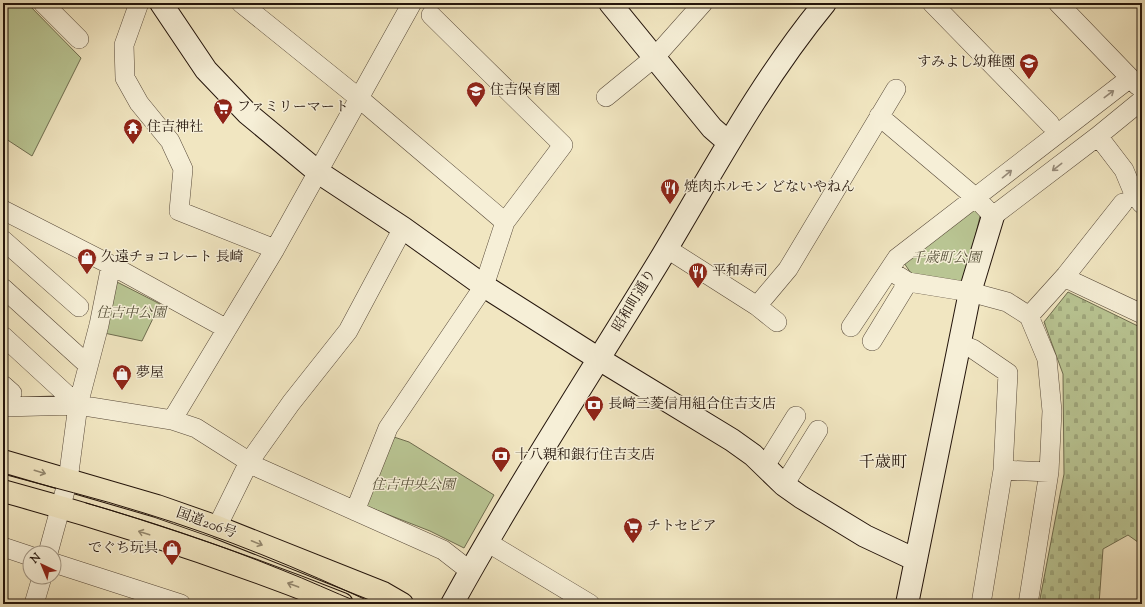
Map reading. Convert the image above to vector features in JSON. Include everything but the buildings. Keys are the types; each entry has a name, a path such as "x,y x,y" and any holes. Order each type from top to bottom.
{"highway":[{"name":"国道206号","path":"3,461 157,506 217,527 383,593 402,604"},
{"name":"国道206号","path":"3,491 60,506 178,544 342,604"}],"street":[{"path":"44,3 78,39"},
{"path":"139,3 124,45 125,78 139,103 170,141 183,169 179,211 275,249"},
{"path":"161,3 206,70 247,113 318,172 403,228 484,286 599,360 732,440 765,466 784,485 829,515 865,536 916,560"},
{"path":"241,3 360,99 505,222"},
{"path":"172,420 275,249 360,99 412,3"},
{"path":"610,3 712,128 728,142"},
{"path":"606,97 655,57 703,3"},
{"name":"昭和町通り","path":"452,604 487,542 599,360 728,142 806,26 825,3"},
{"path":"932,3 1053,129 1074,154"},
{"path":"851,326 897,258 976,198 1053,129 1136,84 1058,3"},
{"path":"355,511 388,428 484,286 505,222 563,145 431,15"},
{"path":"757,306 788,269 896,89"},
{"path":"907,604 970,292 993,216 1098,136 1142,100"},
{"path":"879,116 976,198 993,216"},
{"path":"1098,136 1124,170 1134,194 1142,204"},
{"path":"1029,316 1066,275 1123,204"},
{"path":"3,210 111,265 227,329"},
{"path":"217,527 249,462 291,402 348,331 403,228"},
{"path":"3,240 79,307"},
{"path":"666,248 757,306 777,322"},
{"path":"50,545 68,480 78,405 99,324 111,265"},
{"path":"889,270 908,282 970,292 1007,302 1029,316 1048,359 1052,411 1049,472 1028,604"},
{"path":"1066,275 1074,282 1142,314"},
{"path":"872,341 908,282"},
{"path":"3,288 88,365"},
{"path":"3,336 78,405"},
{"path":"960,344 973,349 1008,373 1004,470 981,604"},
{"path":"6,395 172,420 196,428 259,468 443,550 470,571"},
{"path":"765,466 796,416"},
{"path":"784,485 818,430"},
{"path":"1004,470 1049,472"},
{"path":"487,542 590,604"},
{"path":"3,547 22,553"},
{"path":"62,566 181,604"},
{"path":"34,604 40,585"}],"green space":[{"path":"3,3 27,3 81,58 32,156 3,137"},
{"name":"千歳町公園","path":"975,207 981,212 964,285 915,279 904,263"},
{"name":"住吉中公園","path":"117,282 160,304 142,341 104,333"},
{"path":"1068,292 1142,328 1142,545 1128,535 1103,549 1099,604 1039,604 1064,474 1063,374 1044,322"},
{"name":"住吉中央公園","path":"394,437 409,442 494,495 464,548 430,531 366,506"}],"tram line":[{"path":"3,474 91,497 203,532 290,566 375,604"},
{"path":"86,503 234,551 358,602"}],"place":[{"name":"すみよし幼稚園","path":"1029,80"},
{"name":"住吉保育園","path":"476,108"},
{"name":"ファミリーマート","path":"223,125"},
{"name":"住吉神社","path":"133,145"},
{"name":"焼肉ホルモン どないやねん","path":"670,205"},
{"name":"久遠チョコレート 長崎","path":"87,275"},
{"name":"平和寿司","path":"698,289"},
{"name":"夢屋","path":"122,391"},
{"name":"長崎三菱信用組合住吉支店","path":"594,422"},
{"name":"十八親和銀行住吉支店","path":"501,473"},
{"name":"チトセピア","path":"633,544"},
{"name":"でぐち玩具","path":"172,566"}],"district":[{"name":"千歳町","path":"883,463"}]}
